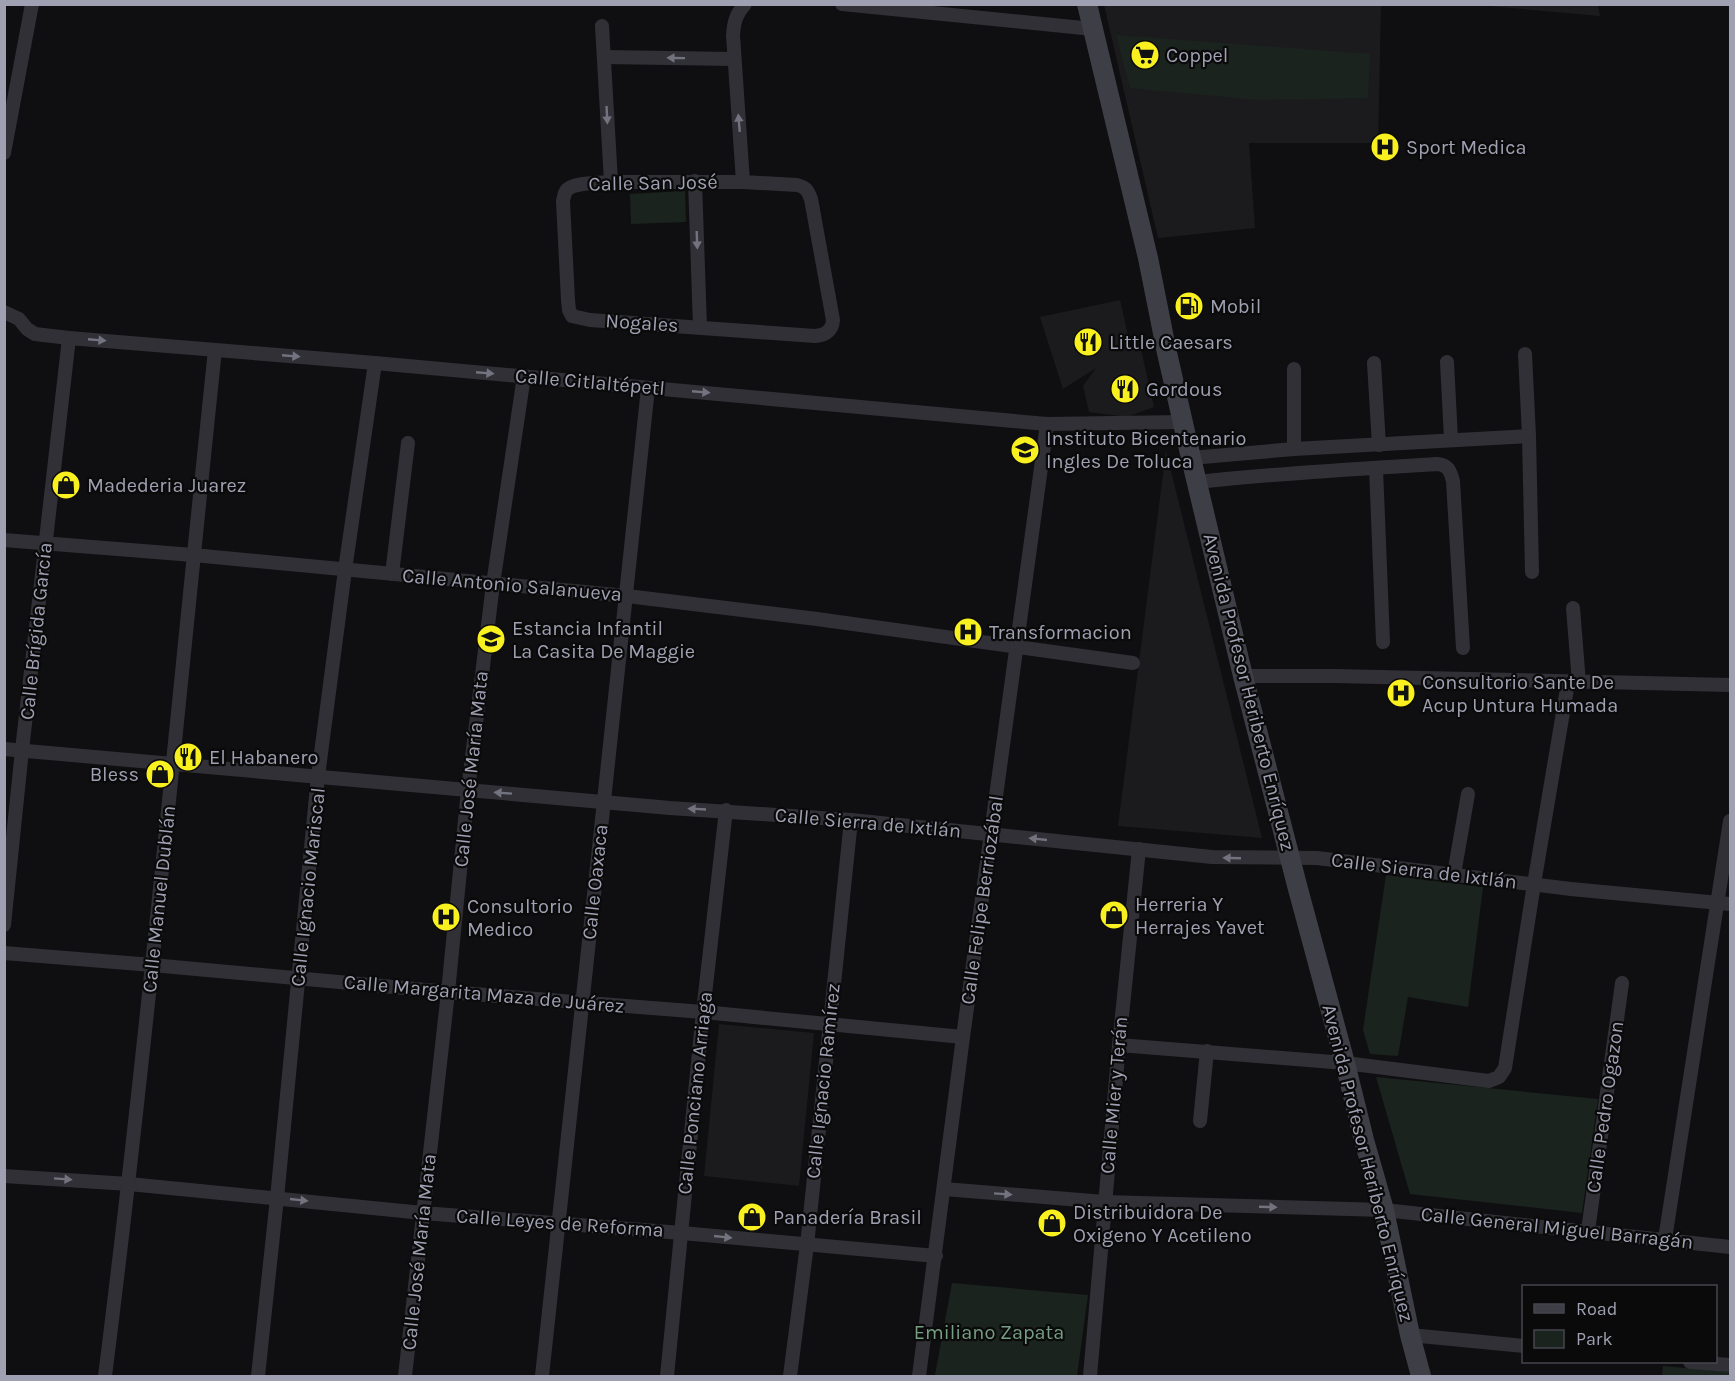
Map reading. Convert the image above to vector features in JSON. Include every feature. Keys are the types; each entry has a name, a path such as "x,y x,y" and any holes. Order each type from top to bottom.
{"main road":[{"name":"Avenida Profesor Heriberto Enríquez","path":"1087,4 1148,258 1191,458 1244,676 1384,1210 1421,1377"}],"street":[{"path":"4,153 32,4"},
{"name":"Calle San José","path":"743,182 734,59 734,23 738,12 745,4"},
{"path":"842,4 1093,29"},
{"path":"602,26 611,182"},
{"path":"604,57 734,59"},
{"path":"695,181 699,327"},
{"name":"Calle San José","path":"565,193 578,185 611,182 695,181 797,185 808,191 833,327"},
{"name":"Nogales","path":"565,193 563,201 568,300 572,316 590,320 815,336 827,333 833,327"},
{"name":"Calle Citlaltépetl","path":"4,312 19,319 27,329 35,334 69,338 524,376 1047,424 1184,422"},
{"name":"Calle Brígida García","path":"4,925 69,338"},
{"name":"Calle Manuel Dublán","path":"105,1377 129,1184 215,350"},
{"path":"1525,354 1532,572"},
{"path":"1446,362 1451,440"},
{"name":"Calle Ignacio Mariscal","path":"258,1377 318,777 375,363"},
{"path":"1374,363 1379,445"},
{"path":"1294,369 1294,449"},
{"name":"Calle José María Mata","path":"405,1377 468,790 493,584 524,376"},
{"name":"Calle Oaxaca","path":"542,1377 648,388"},
{"name":"Calle Felipe Berriozábal","path":"919,1377 1047,424"},
{"path":"1191,458 1294,449 1529,436"},
{"path":"393,574 408,443"},
{"path":"1198,483 1233,478 1444,465 1450,471 1453,481 1463,648"},
{"path":"1376,468 1383,642"},
{"name":"Calle Antonio Salanueva","path":"4,540 193,555 627,596 817,619 1133,663"},
{"path":"1119,1045 1346,1063 1489,1081 1499,1077 1505,1068 1534,885 1573,683 1573,608"},
{"path":"1244,676 1346,676 1731,685"},
{"name":"Calle Sierra de Ixtlán","path":"4,748 670,808 851,820 1212,857 1291,857 1349,861 1534,885 1724,904"},
{"path":"1454,874 1468,794"},
{"name":"Calle Ponciano Arriaga","path":"667,1377 703,1012 726,810"},
{"name":"Calle Ignacio Ramírez","path":"790,1377 807,1245 851,820"},
{"path":"1665,1239 1724,904 1731,821"},
{"name":"Calle Mier y Terán","path":"1090,1377 1119,1045 1139,849"},
{"name":"Calle Margarita Maza de Juárez","path":"4,953 703,1012 963,1037"},
{"name":"Calle Pedro Ogazon","path":"1588,1231 1622,983"},
{"path":"1200,1121 1207,1051"},
{"name":"Calle Leyes de Reforma","path":"4,1176 129,1184 423,1213 936,1256"},
{"name":"Calle General Miguel Barragán","path":"944,1189 1105,1202 1384,1210 1731,1246"},
{"path":"1410,1335 1522,1346"},
{"path":"1704,1363 1731,1365"}],"shaded area":[{"path":"1104,5 1381,5 1378,143 1249,143 1255,228 1158,238"},
{"path":"1478,5 1598,5 1600,16"},
{"path":"1120,300 1130,345 1140,345 1154,407 1127,417 1089,412 1083,386 1096,368 1063,389 1040,317"},
{"path":"1166,451 1262,838 1118,826"},
{"path":"719,1024 814,1033 799,1186 704,1176"}],"green space":[{"path":"1116,35 1370,54 1368,98 1259,100 1130,88"},
{"path":"685,191 686,222 631,224 630,194"},
{"path":"1386,875 1483,887 1468,1007 1408,997 1398,1056 1370,1054 1363,1030"},
{"path":"1376,1077 1598,1099 1582,1213 1410,1194"},
{"name":"Emiliano Zapata","path":"952,1283 1088,1295 1077,1376 935,1375"},
{"path":"1663,1366 1730,1372 1730,1376 1662,1376"}],"place":[{"name":"Coppel","path":"1145,55"},
{"name":"Sport Medica","path":"1385,147"},
{"name":"Mobil","path":"1189,306"},
{"name":"Little Caesars","path":"1088,342"},
{"name":"Gordous","path":"1125,389"},
{"name":"Instituto Bicentenario Ingles De Toluca","path":"1025,450"},
{"name":"Madederia Juarez","path":"66,485"},
{"name":"Transformacion","path":"968,632"},
{"name":"Estancia Infantil La Casita De Maggie","path":"491,639"},
{"name":"Consultorio Sante De Acup Untura Humada","path":"1401,693"},
{"name":"El Habanero","path":"188,757"},
{"name":"Bless","path":"160,774"},
{"name":"Herreria Y Herrajes Yavet","path":"1114,915"},
{"name":"Consultorio Medico","path":"446,917"},
{"name":"Panadería Brasil","path":"752,1217"},
{"name":"Distribuidora De Oxigeno Y Acetileno","path":"1052,1223"}]}
